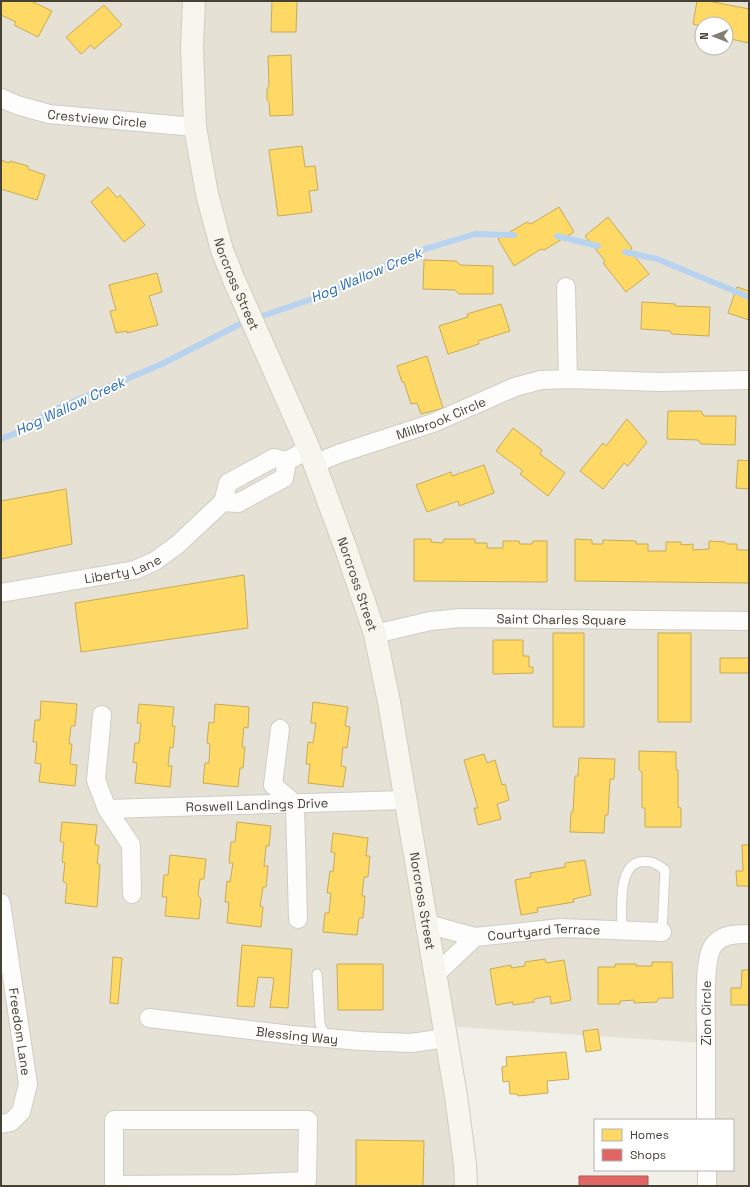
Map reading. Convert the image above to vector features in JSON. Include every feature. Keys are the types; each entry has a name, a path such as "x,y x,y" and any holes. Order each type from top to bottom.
{"street":[{"name":"Norcross Street","path":"194,1 192,47 195,127 207,194 222,250 312,457 375,634 390,702 436,974 456,1096 466,1186"},
{"name":"Crestview Circle","path":"1,98 17,105 49,114 195,127"},
{"path":"566,287 568,379"},
{"name":"Millbrook Circle","path":"312,457 338,454 433,422 515,387 541,380 568,379 660,382 749,380"},
{"path":"287,461 284,478 238,503 223,502 228,483 274,458 287,461 312,457"},
{"path":"251,470 261,491"},
{"name":"Liberty Lane","path":"1,593 135,570 155,561 176,545 223,502"},
{"name":"Saint Charles Square","path":"375,634 430,621 460,618 749,621"},
{"path":"102,715 96,780 107,809 132,845 132,894"},
{"path":"280,729 273,785 295,804 298,918"},
{"name":"Roswell Landings Drive","path":"107,809 406,800"},
{"name":"Freedom Lane","path":"1,903 28,1084 21,1112 11,1122 1,1124"},
{"name":"Courtyard Terrace","path":"427,924 475,937 561,928 662,932"},
{"name":"Zion Circle","path":"706,1119 706,986 710,952 714,945 723,937 736,934 749,934"},
{"path":"436,974 475,937"},
{"name":"Blessing Way","path":"148,1018 326,1038 380,1042 411,1043 446,1038"},
{"path":"114,1120 308,1120 307,1181 239,1185 114,1185 114,1120"},
{"path":"706,1171 707,1186"}],"lane":[{"path":"622,931 623,880 629,868 636,863 646,861 658,864 665,870 662,932"},
{"path":"317,974 320,1024 326,1038"}],"shaded area":[{"path":"1,1 749,1 749,1186 709,1186 709,1171 734,1171 734,1119 706,1119 703,1043 443,1026 458,1186 1,1186"}],"building: Homes":[{"path":"1,1 31,1 52,11 38,37 14,25 16,22 1,15"},
{"path":"272,1 297,1 296,32 271,32"},
{"path":"697,1 708,1 749,9 749,43 734,40 734,16 694,16"},
{"path":"104,5 122,25 94,49 91,45 81,54 66,37"},
{"path":"291,55 293,115 270,116 269,102 267,100 267,89 269,86 268,56"},
{"path":"302,146 305,167 315,166 318,190 309,191 312,212 278,216 269,150"},
{"path":"1,160 28,166 28,169 45,175 37,200 1,189"},
{"path":"108,187 117,198 120,195 145,225 124,242 91,202"},
{"path":"559,207 574,232 544,250 541,249 514,266 498,239 527,222 531,224"},
{"path":"608,217 632,248 630,251 649,274 626,292 603,263 605,261 585,236"},
{"path":"424,260 456,261 460,265 493,266 493,294 459,294 455,290 423,289"},
{"path":"157,273 162,292 149,296 158,325 127,333 127,331 116,333 110,311 116,310 109,285"},
{"path":"737,287 749,291 749,320 728,313"},
{"path":"642,302 675,304 675,306 710,307 709,336 672,334 670,331 641,329"},
{"path":"501,304 510,331 478,341 479,344 448,354 439,326 468,317 467,314"},
{"path":"427,356 443,408 421,414 417,403 411,404 397,366"},
{"path":"668,411 701,411 704,416 736,416 735,445 701,444 698,440 667,439"},
{"path":"627,419 647,442 628,466 624,463 603,489 580,471 603,443 606,446"},
{"path":"513,428 542,450 540,454 565,473 548,496 520,474 523,471 496,451"},
{"path":"738,460 749,461 749,489 736,488"},
{"path":"484,465 494,493 459,506 458,501 427,512 416,485 451,472 452,476"},
{"path":"66,489 72,544 1,559 1,501"},
{"path":"414,539 431,539 431,542 443,543 444,539 475,539 475,543 487,543 487,548 503,548 503,541 519,541 520,544 532,544 533,541 547,541 547,582 414,581"},
{"path":"575,539 592,540 592,544 603,544 603,540 636,541 636,544 648,544 648,551 666,551 666,542 681,542 681,545 693,544 693,550 709,549 709,541 737,544 737,550 749,550 749,583 575,581"},
{"path":"244,575 248,628 81,652 75,603"},
{"path":"553,633 584,633 584,727 553,727"},
{"path":"658,633 691,633 691,722 658,722"},
{"path":"493,640 523,640 523,656 529,656 529,667 533,667 533,673 493,674"},
{"path":"720,658 749,658 749,673 720,673"},
{"path":"41,701 77,704 75,726 71,726 69,744 72,744 70,764 77,765 75,786 39,782 41,764 35,763 37,742 33,742 35,720 40,720"},
{"path":"313,702 348,707 345,726 350,727 347,748 343,747 341,766 346,767 343,787 308,783 310,764 306,764 308,742 313,743 316,723 311,723"},
{"path":"139,704 174,707 172,726 175,726 173,748 170,747 168,766 172,766 170,787 135,783 137,763 133,762 135,743 139,743 141,723 137,723"},
{"path":"215,704 249,707 248,728 244,727 242,747 245,747 243,768 240,768 238,787 203,783 205,763 209,763 210,744 207,743 209,722 214,723"},
{"path":"639,751 676,752 676,770 678,770 678,807 681,808 681,827 645,827 645,808 642,808 642,772 639,770"},
{"path":"484,754 487,763 495,760 502,785 505,784 509,800 497,804 501,819 478,825 474,808 478,808 464,760"},
{"path":"579,758 615,759 614,779 610,779 608,815 605,815 604,833 570,832 571,812 573,812 575,776 578,776"},
{"path":"62,822 97,825 95,844 99,846 97,863 100,865 97,907 65,903 67,884 63,881 65,863 62,862 64,843 60,841"},
{"path":"237,822 271,826 269,846 266,846 264,866 268,866 266,887 263,887 260,906 263,907 261,927 227,923 229,902 225,902 227,881 230,882 233,863 229,863 231,842 235,842"},
{"path":"333,833 368,838 366,856 370,856 368,877 364,877 362,896 365,896 363,918 359,918 357,935 323,932 325,913 329,913 331,893 327,893 330,871 333,872 335,853 331,852"},
{"path":"742,845 749,845 749,886 737,886 736,871 743,871"},
{"path":"170,855 206,859 204,879 200,879 198,895 201,899 199,919 165,916 167,897 162,897 164,875 168,875"},
{"path":"585,860 591,895 573,899 574,902 537,908 538,912 521,915 515,880 531,877 530,873 565,867 565,863"},
{"path":"242,945 292,949 288,1008 270,1008 274,978 258,977 254,1007 237,1006"},
{"path":"113,957 122,958 118,1004 110,1003"},
{"path":"545,959 546,963 564,960 571,1000 551,1004 550,996 534,999 534,1002 513,1005 513,1002 496,1005 490,969 511,965 511,968 525,966 525,962"},
{"path":"652,962 672,962 673,998 659,998 657,1002 634,1003 634,1000 620,1001 620,1004 598,1004 598,967 615,967 615,964 652,966"},
{"path":"337,964 383,964 383,1010 338,1010"},
{"path":"742,970 749,970 749,1005 731,1005 731,988 741,988"},
{"path":"598,1029 601,1050 586,1052 583,1031"},
{"path":"566,1052 569,1079 547,1081 548,1093 518,1096 517,1094 510,1094 509,1081 503,1082 502,1067 507,1066 506,1057"},
{"path":"356,1140 424,1141 423,1186 356,1186"}],"building: Shops":[{"path":"579,1176 648,1176 648,1186 579,1186"}],"waterway":[{"name":"Hog Wallow Creek","path":"1,439 16,433 56,409 162,364 242,323 315,298 425,249 475,234 514,235"},
{"name":"Hog Wallow Creek","path":"557,236 598,246"},
{"name":"Hog Wallow Creek","path":"625,252 657,259 749,297"}]}
